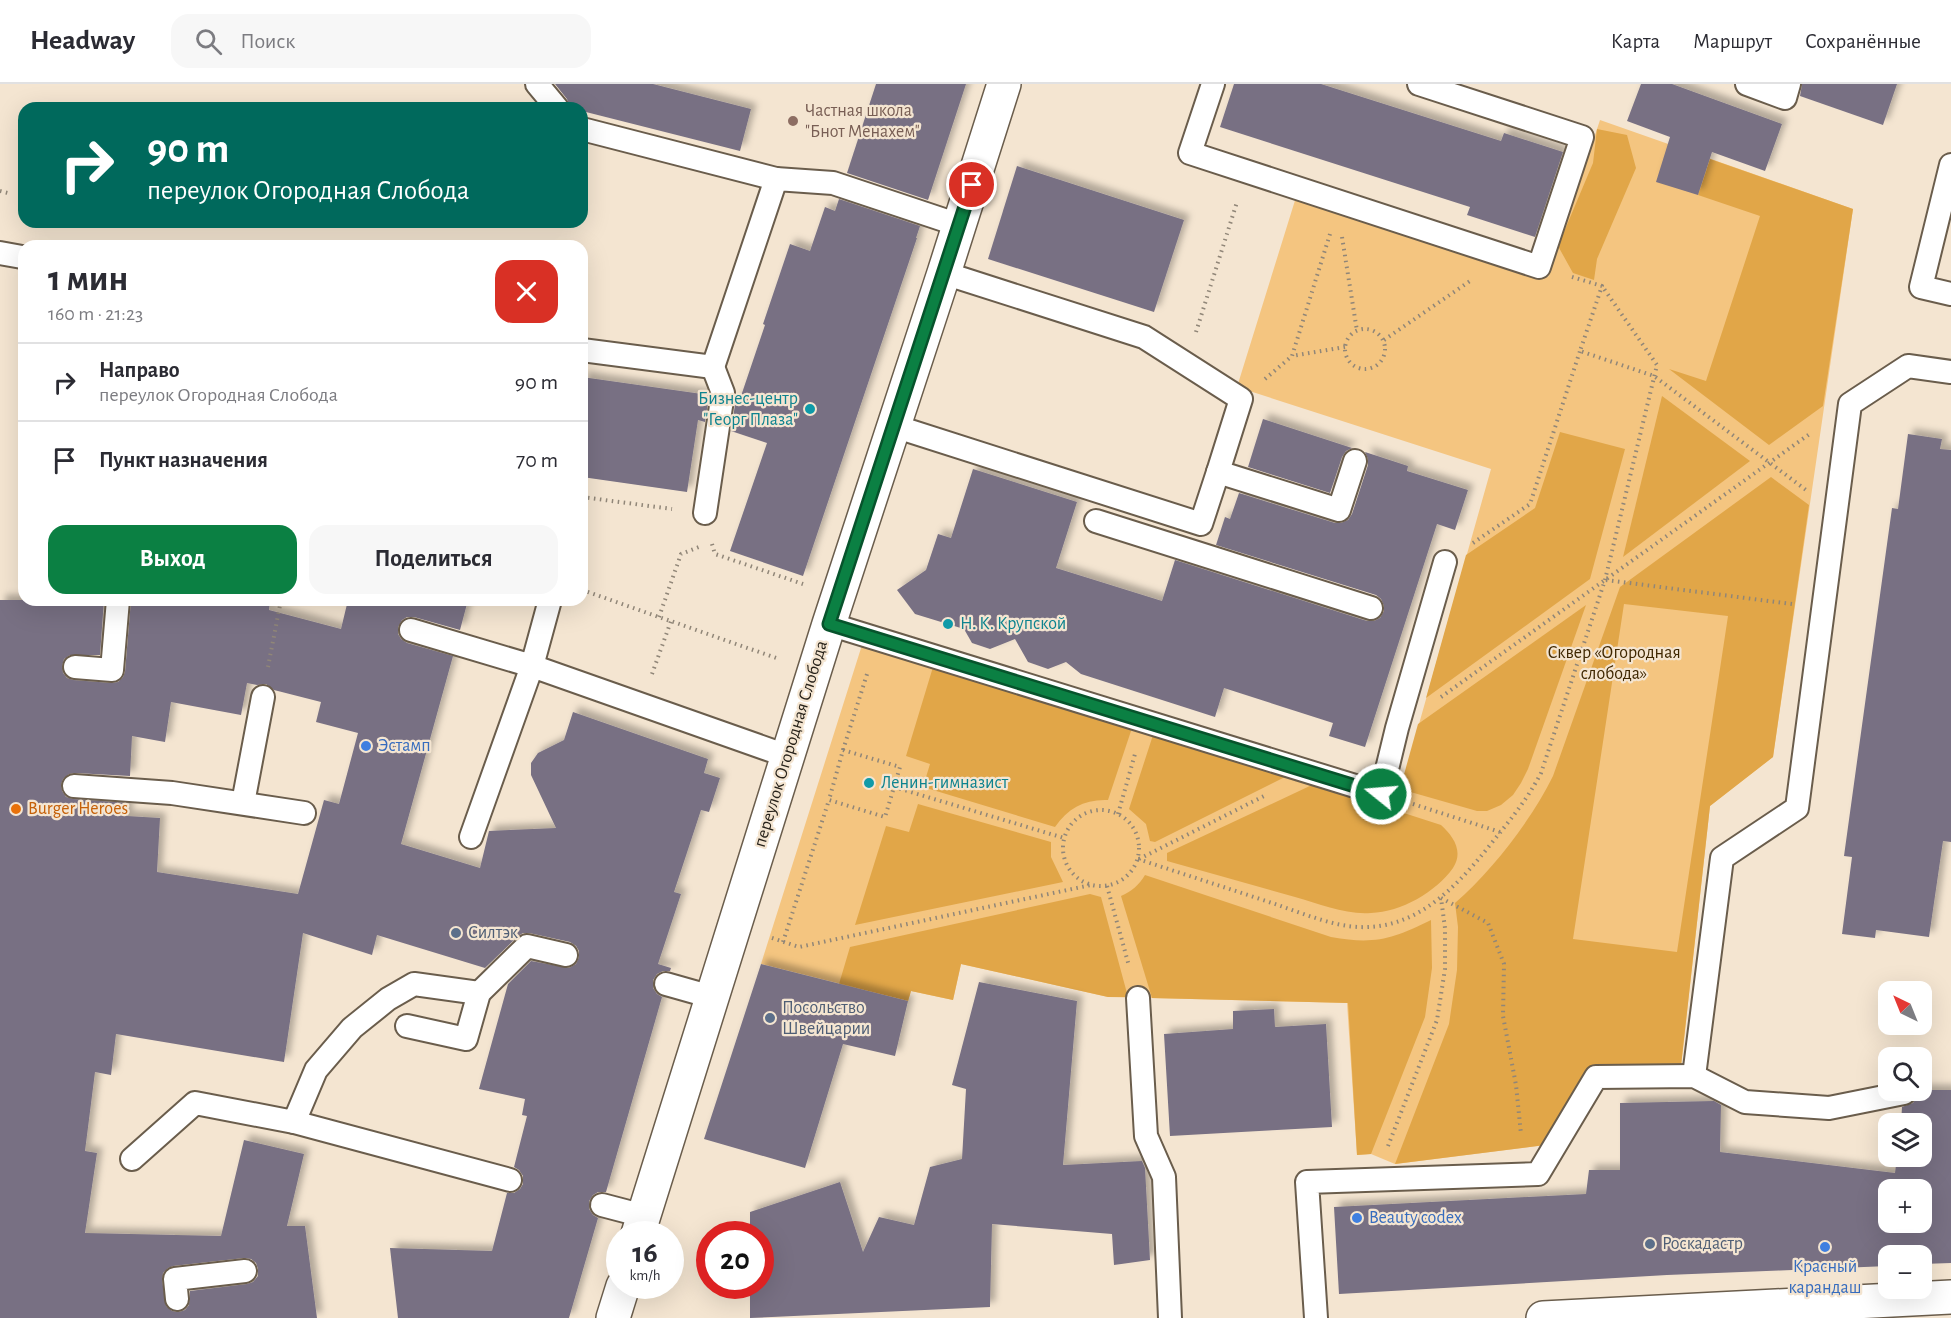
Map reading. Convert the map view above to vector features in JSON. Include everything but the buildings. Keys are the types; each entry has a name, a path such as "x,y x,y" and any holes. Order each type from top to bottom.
{"street":[{"name":"переулок Огородная Слобода","path":"642,1221 787,756 1004,84"},
{"path":"1543,1318 1951,1297"},
{"path":"613,1318 619,1299"}],"lane":[{"path":"1213,84 1190,153 1246,171 1338,206 1539,267 1582,137 1419,84"},
{"path":"1747,84 1785,98 1790,84"},
{"path":"539,85 552,102"},
{"path":"588,131 776,179 833,183 959,225"},
{"path":"1951,165 1921,287 1951,294"},
{"path":"705,513 723,393 712,368 776,179"},
{"path":"894,426 1201,524 1218,472 1241,399 1144,337 944,273"},
{"path":"588,351 712,368"},
{"path":"1694,1076 1722,858 1797,808 1851,404 1908,366 1951,372"},
{"path":"1218,472 1340,510 1354,461"},
{"path":"1096,521 1371,608"},
{"path":"829,624 1381,794 1397,728 1445,562"},
{"path":"75,668 112,670 117,606"},
{"path":"471,837 532,666 548,606"},
{"path":"411,630 532,666 787,756"},
{"path":"243,803 262,697"},
{"path":"74,786 172,793 304,813"},
{"path":"407,1026 466,1039 479,993 527,946 566,956"},
{"path":"294,1122 316,1070 352,1028 388,999 414,984 479,993"},
{"path":"666,984 712,997"},
{"path":"1138,998 1146,1136 1164,1178 1170,1318"},
{"path":"1316,1318 1307,1182 1538,1174 1596,1077 1694,1076 1745,1102 1829,1108 1878,1098"},
{"path":"132,1159 195,1103 294,1122 510,1180"},
{"path":"602,1205 633,1221"},
{"path":"177,1299 175,1279 245,1271"}],"path":[{"path":"1186,364 1246,171"},
{"path":"0,192 8,192"},
{"path":"1338,206 1356,331"},
{"path":"1338,206 1292,356 1345,347"},
{"path":"1384,340 1505,256"},
{"path":"1138,859 1336,924 1374,927 1420,913 1458,884 1526,801 1541,773 1605,580 1657,365 1602,286 1539,267"},
{"path":"1445,562 1530,504 1602,286"},
{"path":"1367,329 1377,332 1384,340 1386,351 1382,361 1374,368 1364,370 1354,366 1347,358 1345,347 1348,338 1356,331 1367,329"},
{"path":"1580,351 1654,376 1836,513"},
{"path":"1397,728 1851,404"},
{"path":"588,497 705,513 715,554 806,585"},
{"path":"659,617 681,554 711,542"},
{"path":"1605,580 1824,609"},
{"path":"588,592 782,660"},
{"path":"262,697 280,606"},
{"path":"642,705 671,621"},
{"path":"783,942 878,639"},
{"path":"1118,814 1145,721"},
{"path":"829,800 885,817 900,766 843,750"},
{"path":"1138,859 1311,772"},
{"path":"894,787 1064,838"},
{"path":"1381,794 1500,832"},
{"path":"762,935 799,947 1091,885 1107,886 1120,881 1131,871 1138,859 1139,845 1136,833 1128,821 1118,814 1105,810 1091,811 1079,817 1070,826 1064,838 1063,853 1068,868 1078,879 1091,885"},
{"path":"1107,886 1138,998"},
{"path":"1441,898 1488,922 1504,964 1503,1016 1521,1133 1538,1174"},
{"path":"1374,1180 1437,1020 1445,969 1445,928 1441,898"}],"green space":[{"name":"Сквер «Огородная слобода»","path":"1600,120 1853,209 1773,757 1710,806 1681,1066 1593,1067 1545,1145 1395,1164 1371,1154 1357,1155 1347,1003 1108,997 961,964 953,1000 911,991 908,1001 761,964 862,645 1395,809 1491,469 1237,387 1297,194 1548,277"},
{"path":"1597,129 1627,135 1636,168 1597,259 1594,280 1573,273 1558,246 1593,163"},
{"path":"1710,159 1853,209 1823,406 1769,445 1669,369 1706,381 1760,216 1698,195"},
{"path":"1662,396 1750,461 1623,557"},
{"path":"1560,432 1625,449 1590,579 1426,698 1466,555 1535,508"},
{"path":"1771,477 1809,505 1773,757 1710,806 1681,1066 1593,1067 1545,1145 1395,1164 1449,1024 1457,970 1458,927 1455,903 1483,876 1510,844 1523,827 1553,776 1620,587","holes":["1624,604 1728,616 1677,952 1573,939"]},
{"path":"1586,605 1528,769 1513,795 1501,805 1487,811 1477,811 1400,789 1418,724"},
{"path":"933,667 1132,728 1108,800 1092,801 1078,806 1055,827 923,787 930,764 906,756"},
{"path":"1153,735 1287,776 1155,842 1150,841 1146,824 1129,809"},
{"path":"1314,784 1441,825 1456,844 1457,856 1453,868 1427,893 1406,905 1382,912 1362,913 1333,908 1167,861 1167,853"},
{"path":"918,804 1051,842 1051,857 1063,882 855,925 886,826 909,832"},
{"path":"1145,875 1331,937 1360,940 1383,939 1431,920 1432,968 1425,1017 1371,1154 1357,1155 1348,1003 1152,998 1121,896 1141,882"},
{"path":"1090,894 1101,897 1128,997 1108,997 961,964 953,1000 911,991 908,1001 839,984 850,947"}],"place":[{"name":"Частная школа \"Бнот Менахем\"","path":"793,121"},
{"name":"Бизнес-центр \"Георг Плаза\"","path":"810,409"},
{"name":"Н. К. Крупской","path":"948,624"},
{"name":"Эстамп","path":"366,746"},
{"name":"Ленин-гимназист","path":"869,783"},
{"name":"Burger Heroes","path":"16,809"},
{"name":"Силтэк","path":"456,933"},
{"name":"Посольство Швейцарии","path":"770,1018"},
{"name":"Beauty codex","path":"1357,1218"},
{"name":"Роскадастр","path":"1650,1244"},
{"name":"Красный карандаш","path":"1825,1247"}],"route":[{"path":"972,185 829,624 1381,794"}]}
